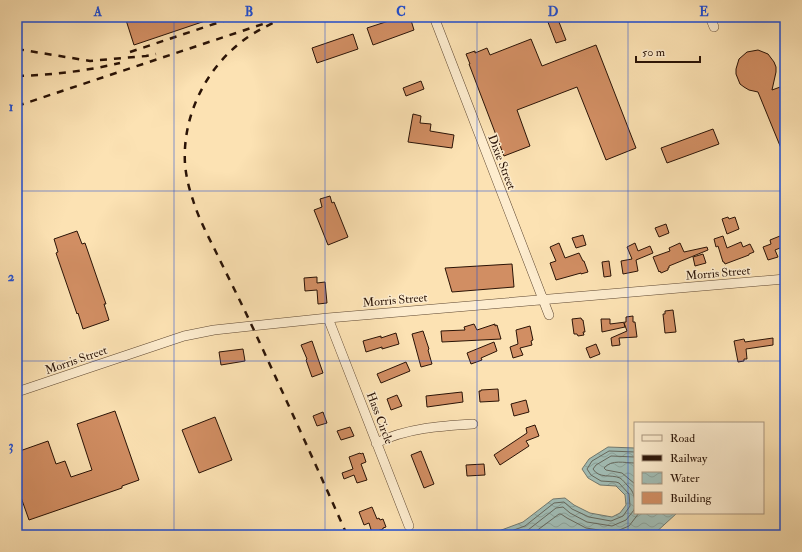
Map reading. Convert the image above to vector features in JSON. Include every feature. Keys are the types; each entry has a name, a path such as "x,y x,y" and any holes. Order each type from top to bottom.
{"street":[{"name":"Dixie Street","path":"434,17 548,315"},
{"path":"710,17 714,27"},
{"name":"Morris Street","path":"17,392 184,336 214,330 328,318 785,279"},
{"name":"Hass Circle","path":"328,318 409,526"},
{"path":"376,443 415,430 472,424"}],"water":[{"path":"608,447 634,448 634,514 676,514 653,535 488,535 523,522 553,499 565,498 574,505 590,513 612,517 620,513 626,505 625,495 616,486 600,485 588,478 582,469 589,459"}],"building":[{"path":"125,17 213,17 214,18 134,45"},
{"path":"401,17 410,17 414,30 373,45 367,28"},
{"path":"546,17 557,17 566,40 556,43"},
{"path":"353,34 358,49 317,63 312,48"},
{"path":"531,39 542,66 596,45 636,148 606,160 577,87 517,110 530,146 504,156 466,54 475,51 475,53 487,48 490,55"},
{"path":"758,50 768,54 776,67 772,90 783,86 785,91 785,158 758,92 749,90 740,84 736,74 739,59 747,52"},
{"path":"421,81 424,89 406,96 403,88"},
{"path":"413,114 421,116 420,123 431,124 430,131 454,135 452,148 408,142"},
{"path":"713,129 719,144 667,163 661,148"},
{"path":"330,196 332,203 334,202 348,237 328,245 314,210 322,207 320,199"},
{"path":"728,217 729,219 735,217 739,229 727,234 722,219"},
{"path":"666,224 669,233 659,237 655,228"},
{"path":"77,231 82,244 85,243 106,304 104,304 109,320 83,329 56,253 58,252 54,239"},
{"path":"785,234 785,246 775,250 778,257 768,260 763,247 771,244 770,240"},
{"path":"583,235 586,245 576,248 572,238"},
{"path":"723,236 727,248 741,242 743,247 750,244 754,252 725,264 718,246 716,247 714,239"},
{"path":"559,243 565,258 579,253 588,272 556,280 550,263 556,261 550,247"},
{"path":"635,243 638,251 650,246 653,253 636,260 638,271 623,274 621,261 632,259 627,247"},
{"path":"680,243 684,252 707,247 708,250 669,266 668,270 661,273 660,271 659,272 653,257 670,251 669,248"},
{"path":"703,254 706,263 695,266 693,257"},
{"path":"609,261 611,276 604,277 602,262"},
{"path":"512,264 514,287 452,292 445,268"},
{"path":"317,277 317,283 325,282 327,303 318,304 317,290 305,291 304,278"},
{"path":"673,310 676,332 665,333 663,314 665,314 665,311"},
{"path":"633,316 637,337 619,338 620,345 612,346 611,338 627,331 624,323 625,327 602,332 601,319 610,319 610,324 626,322 626,317"},
{"path":"581,318 583,320 585,332 583,332 584,335 578,336 577,334 574,334 572,319"},
{"path":"474,324 477,330 495,324 495,326 497,325 501,339 442,342 441,331 465,330 464,327"},
{"path":"530,326 533,340 531,341 532,345 520,348 523,355 513,358 510,347 518,344 516,330"},
{"path":"423,331 432,364 421,367 412,334"},
{"path":"396,333 399,344 366,352 363,341 381,336 381,338"},
{"path":"773,338 773,345 746,349 747,359 738,362 734,341 744,339 745,342"},
{"path":"312,341 323,373 312,377 301,345"},
{"path":"494,342 497,351 481,358 482,360 471,364 467,353"},
{"path":"596,344 600,354 590,358 586,348"},
{"path":"243,349 245,361 221,365 219,352"},
{"path":"406,362 410,371 381,383 377,374"},
{"path":"498,389 499,401 480,402 479,391"},
{"path":"462,392 463,402 427,407 426,396"},
{"path":"397,395 402,406 391,410 387,399"},
{"path":"526,400 529,412 514,416 511,404"},
{"path":"115,411 139,480 122,486 122,488 29,520 17,486 17,452 48,441 56,464 65,461 71,477 92,470 77,424"},
{"path":"323,412 327,423 317,426 313,416"},
{"path":"215,417 232,460 199,473 182,430"},
{"path":"535,425 539,436 526,441 529,446 500,465 494,455 527,433 526,428"},
{"path":"350,427 354,436 341,440 337,431"},
{"path":"421,451 434,484 424,488 411,455"},
{"path":"363,453 366,462 361,464 367,480 357,483 354,475 344,479 342,473 353,469 349,457"},
{"path":"484,464 485,475 467,476 466,465"},
{"path":"372,507 377,519 383,519 386,527 372,533 369,523 364,525 359,512"}],"railway":[{"path":"130,52 235,17"},
{"path":"285,17 248,37 233,48 209,77 200,93 188,127 185,146 185,169 190,191 200,219 252,326 347,535"},
{"path":"17,106 263,24"},
{"path":"17,49 90,61 156,54"},
{"path":"17,76 69,72 120,63"}]}
